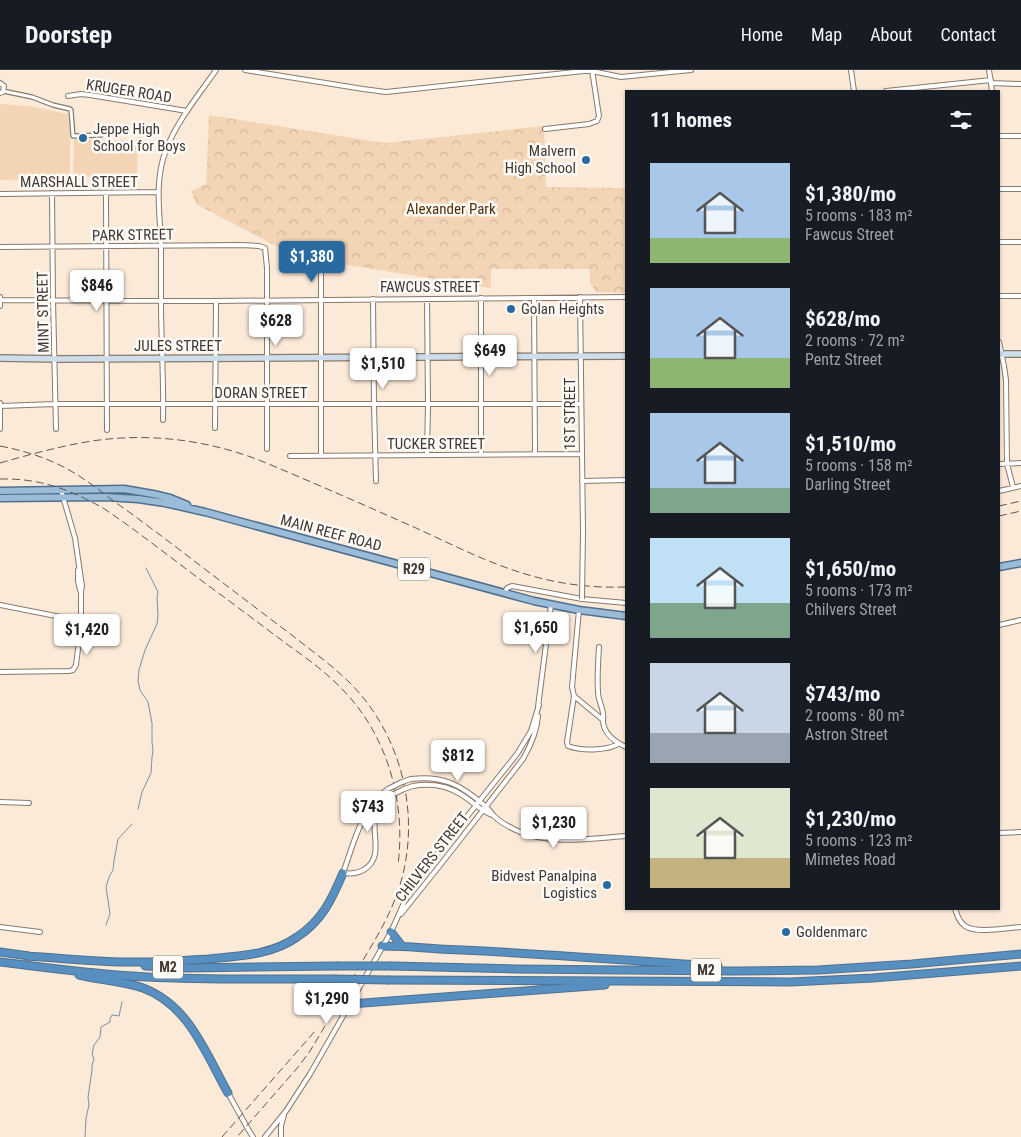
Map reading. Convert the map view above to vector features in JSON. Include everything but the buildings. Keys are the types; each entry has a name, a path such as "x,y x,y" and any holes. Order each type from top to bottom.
{"highway":[{"path":"26,956 139,962 225,958 274,949 298,937 321,916 343,873"},
{"path":"391,932 402,946"},
{"path":"382,946 520,953 770,970"},
{"name":"M2","path":"0,952 103,964 187,968 391,966 526,969 770,970 858,968 1021,954"},
{"name":"M2","path":"0,962 105,974 192,979 643,982 834,980 1021,966"},
{"path":"29,966 131,984 162,998 181,1014 193,1029 228,1093"},
{"path":"350,1004 643,982"}],"main road":[{"path":"1000,354 1021,354"},
{"name":"JULES STREET","path":"0,358 162,359 625,356"},
{"name":"MAIN REEF ROAD","path":"0,491 62,494"},
{"name":"MAIN REEF ROAD","path":"0,498 90,493 138,499 205,512 551,605 625,616"},
{"path":"1000,568 1021,562"}],"street":[{"path":"163,420 161,246 158,192 161,169 170,141 187,111 216,70"},
{"path":"245,70 386,92 592,70 621,77 691,70"},
{"path":"545,129 589,124 597,121 599,116 592,70"},
{"path":"850,70 854,90"},
{"path":"989,70 992,90"},
{"path":"898,90 991,82 1021,84"},
{"path":"0,83 4,86 2,92 32,97 70,109 73,136 101,135"},
{"name":"KRUGER ROAD","path":"68,96 90,95 187,111"},
{"path":"1000,136 1021,136"},
{"path":"1000,188 1021,188"},
{"name":"MARSHALL STREET","path":"0,194 158,192"},
{"name":"MINT STREET","path":"52,193 56,430"},
{"path":"106,193 107,430"},
{"path":"1000,242 1021,242"},
{"name":"PARK STREET","path":"0,247 259,246 265,248 267,261 267,300"},
{"path":"321,267 321,456"},
{"path":"1000,296 1021,296"},
{"name":"1ST STREET","path":"580,297 582,599"},
{"name":"FAWCUS STREET","path":"0,298 53,300 267,300 625,297"},
{"path":"0,298 0,306"},
{"path":"481,298 481,455"},
{"path":"534,298 535,454"},
{"path":"373,299 376,481"},
{"path":"427,299 427,455"},
{"path":"215,428 216,300"},
{"path":"267,300 268,449"},
{"path":"1000,354 1004,366 1006,385 1006,464 1012,488"},
{"path":"0,404 0,429"},
{"name":"DORAN STREET","path":"0,404 581,404"},
{"name":"TUCKER STREET","path":"290,456 582,454"},
{"path":"1000,464 1021,463"},
{"path":"582,481 625,480"},
{"path":"1000,491 1021,486"},
{"path":"0,672 69,671 74,668 78,653 81,621 82,581 75,538 62,494"},
{"path":"505,593 508,587 512,586 582,599 625,603"},
{"path":"0,605 81,621"},
{"name":"CHILVERS STREET","path":"397,919 523,758 530,746 537,728 538,705 551,605"},
{"path":"579,610 572,686 574,696 568,746 600,749 610,748 618,744"},
{"path":"1000,625 1021,620"},
{"path":"599,647 598,691 604,713 604,728 618,744 625,747"},
{"path":"574,696 603,720"},
{"name":"CHILVERS STREET","path":"266,1137 310,1074 391,932 407,896 527,738 533,726 538,705"},
{"path":"494,816 486,806 463,788 448,781 431,778 411,779 402,782 388,789 375,800 367,811 343,873 358,873 368,867 372,862 375,852 375,818 381,805 390,796 413,786 429,784 444,786 463,796 482,811 494,816 511,828 543,838 558,840 625,836"},
{"path":"0,802 29,803"},
{"path":"1000,833 1021,832"},
{"path":"955,910 962,923 972,929 1021,927"},
{"path":"0,927 40,932"},
{"path":"228,1093 253,1136"},
{"path":"281,1137 281,1126 286,1110"}],"green space":[{"path":"0,104 28,106 68,114 70,178 0,180"},
{"name":"Alexander Park","path":"209,115 385,143 544,126 546,187 625,188 625,293 596,292 590,283 590,269 491,269 491,288 317,260 318,253 280,248 196,204 191,191 206,184"},
{"path":"74,139 138,141 137,178 73,176"}],"waterway":[{"path":"138,809 142,792 151,773 153,751 152,723 148,702 140,690 138,681 139,670 145,650 157,624 158,615 158,592 146,568"},
{"path":"106,925 110,914 106,887 113,870 118,839 132,824"},
{"path":"85,1137 94,1045 100,1037 101,1027 110,1022 112,1015 119,1016 122,1002"}],"railway":[{"path":"0,463 64,446 108,439 152,438 195,442 259,460 505,567 547,580 569,584 625,587"},
{"path":"0,446 24,451 46,459 78,475 315,653 351,684 369,706 384,729 396,755 404,782 408,810 405,867 397,894 385,921 310,1051 237,1137"},
{"path":"0,479 28,480 53,486 78,495 103,508 310,661 338,684 359,709 372,729 383,750 391,772 399,818 400,842 398,865"},
{"path":"1000,506 1021,501"},
{"path":"1000,516 1021,511"},
{"path":"222,1137 316,1030"}],"place":[{"name":"Jeppe High School for Boys","path":"83,138"},
{"name":"Malvern High School","path":"586,160"},
{"name":"Golan Heights","path":"511,309"},
{"name":"Bidvest Panalpina Logistics","path":"607,885"},
{"name":"Goldenmarc","path":"786,932"}]}
